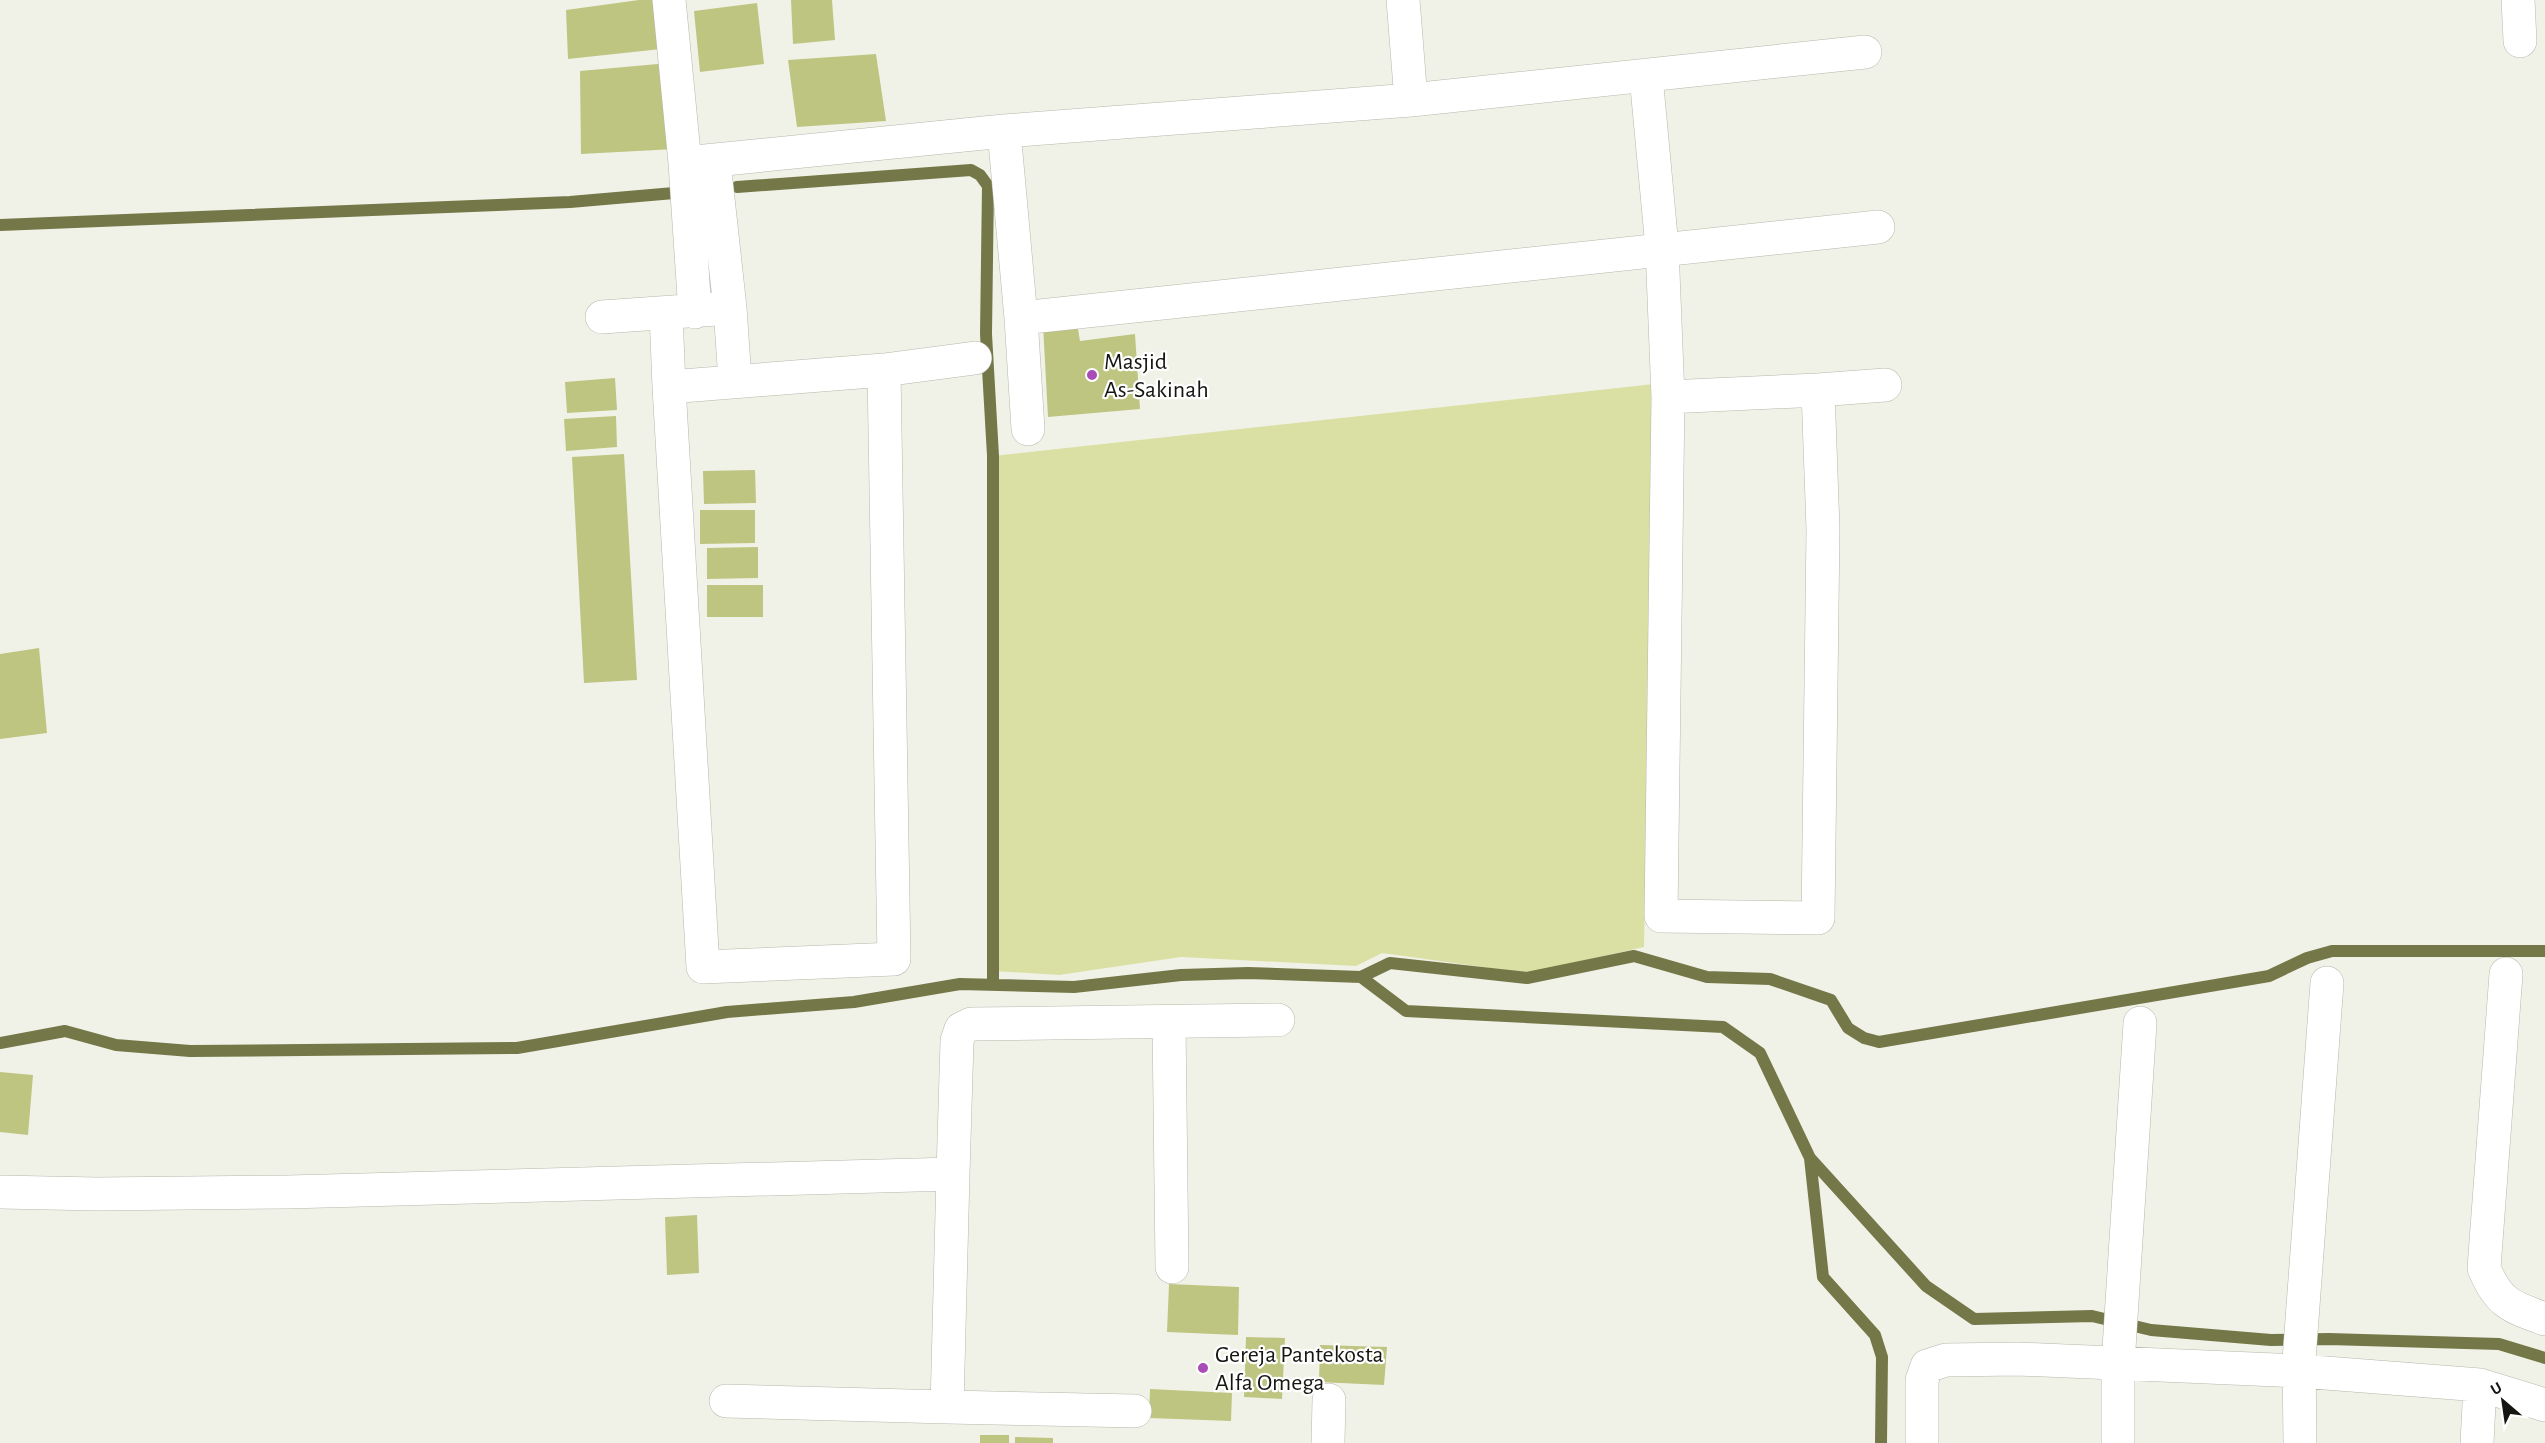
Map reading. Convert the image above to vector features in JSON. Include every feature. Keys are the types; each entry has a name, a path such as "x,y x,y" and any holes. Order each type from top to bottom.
{"street":[{"path":"669,0 730,308 735,380"},
{"path":"1403,0 1412,100"},
{"path":"2518,0 2520,41"},
{"path":"700,163 1004,131 1412,100 1865,52"},
{"path":"1646,76 1662,248 1668,397 1662,916 1818,918 1823,529 1818,390"},
{"path":"1004,131 1021,318 1028,429"},
{"path":"700,163 669,387 703,967 894,958 884,370"},
{"path":"1021,318 1662,248 1878,227"},
{"path":"602,317 730,308"},
{"path":"669,387 884,370 975,358"},
{"path":"1668,397 1885,385"},
{"path":"2506,974 2484,1268 2493,1289 2504,1302 2545,1319"},
{"path":"2300,1443 2299,1365 2327,983"},
{"path":"947,1407 957,1041 961,1029 971,1024 1278,1020"},
{"path":"1169,1023 1172,1267"},
{"path":"2118,1443 2119,1354 2140,1023"},
{"path":"0,1192 97,1194 288,1192 953,1174"},
{"path":"1922,1443 1922,1380 1927,1366 1946,1360 2119,1354 2299,1365 2480,1385 2545,1405"},
{"path":"2476,1443 2480,1385"},
{"path":"1328,1443 1329,1400"},
{"path":"726,1401 1135,1411"}],"green space":[{"path":"1654,384 1644,947 1526,973 1382,953 1356,966 1181,957 1059,975 994,971 993,456"}],"building":[{"path":"655,0 661,49 568,59 566,10"},
{"path":"791,0 832,0 835,40 793,44"},
{"path":"757,3 764,64 700,72 694,11"},
{"path":"876,54 886,121 797,127 788,60"},
{"path":"669,63 675,149 581,154 580,71"},
{"name":"Masjid As-Sakinah","path":"1077,323 1080,341 1135,334 1140,409 1048,417 1043,325"},
{"path":"615,378 617,410 567,413 565,382"},
{"path":"616,416 617,447 566,451 564,419"},
{"path":"624,454 637,680 584,683 572,457"},
{"path":"755,470 756,503 704,504 703,471"},
{"path":"700,510 755,510 755,543 700,544"},
{"path":"758,547 758,578 707,579 707,548"},
{"path":"707,585 763,585 763,617 707,617"},
{"path":"39,648 47,733 0,739 0,654"},
{"path":"0,1072 33,1075 28,1135 0,1132"},
{"path":"697,1215 699,1273 667,1275 665,1217"},
{"path":"1169,1284 1239,1287 1238,1335 1167,1332"},
{"path":"1246,1337 1285,1338 1282,1399 1244,1397"},
{"path":"1320,1345 1387,1347 1384,1385 1319,1382"},
{"path":"1150,1389 1232,1393 1231,1421 1149,1418"},
{"path":"980,1435 1009,1435 1009,1443 980,1443"},
{"path":"1015,1437 1053,1438 1053,1443 1015,1443"}],"waterway":[{"path":"737,187 971,170 980,175 988,186 986,334 993,456 993,984"},
{"path":"0,225 570,202 674,193"},
{"path":"0,1043 65,1031 116,1045 190,1051 517,1048 727,1012 854,1002 960,984 1074,987 1181,975 1248,973 1361,977 1390,963 1527,978 1634,956 1707,977 1770,979 1831,1000 1848,1028 1864,1038 1879,1042 2269,976 2307,958 2332,951 2545,951"},
{"path":"1361,977 1406,1011 1723,1027 1760,1053 1810,1158 1823,1277 1875,1335 1882,1357 1881,1443"},
{"path":"1810,1158 1926,1286 1974,1319 2092,1316 2151,1330 2271,1340 2329,1339 2499,1344 2545,1358"}],"place":[{"name":"Masjid As-Sakinah","path":"1092,375"},
{"name":"Gereja Pantekosta Alfa Omega","path":"1203,1368"}]}
